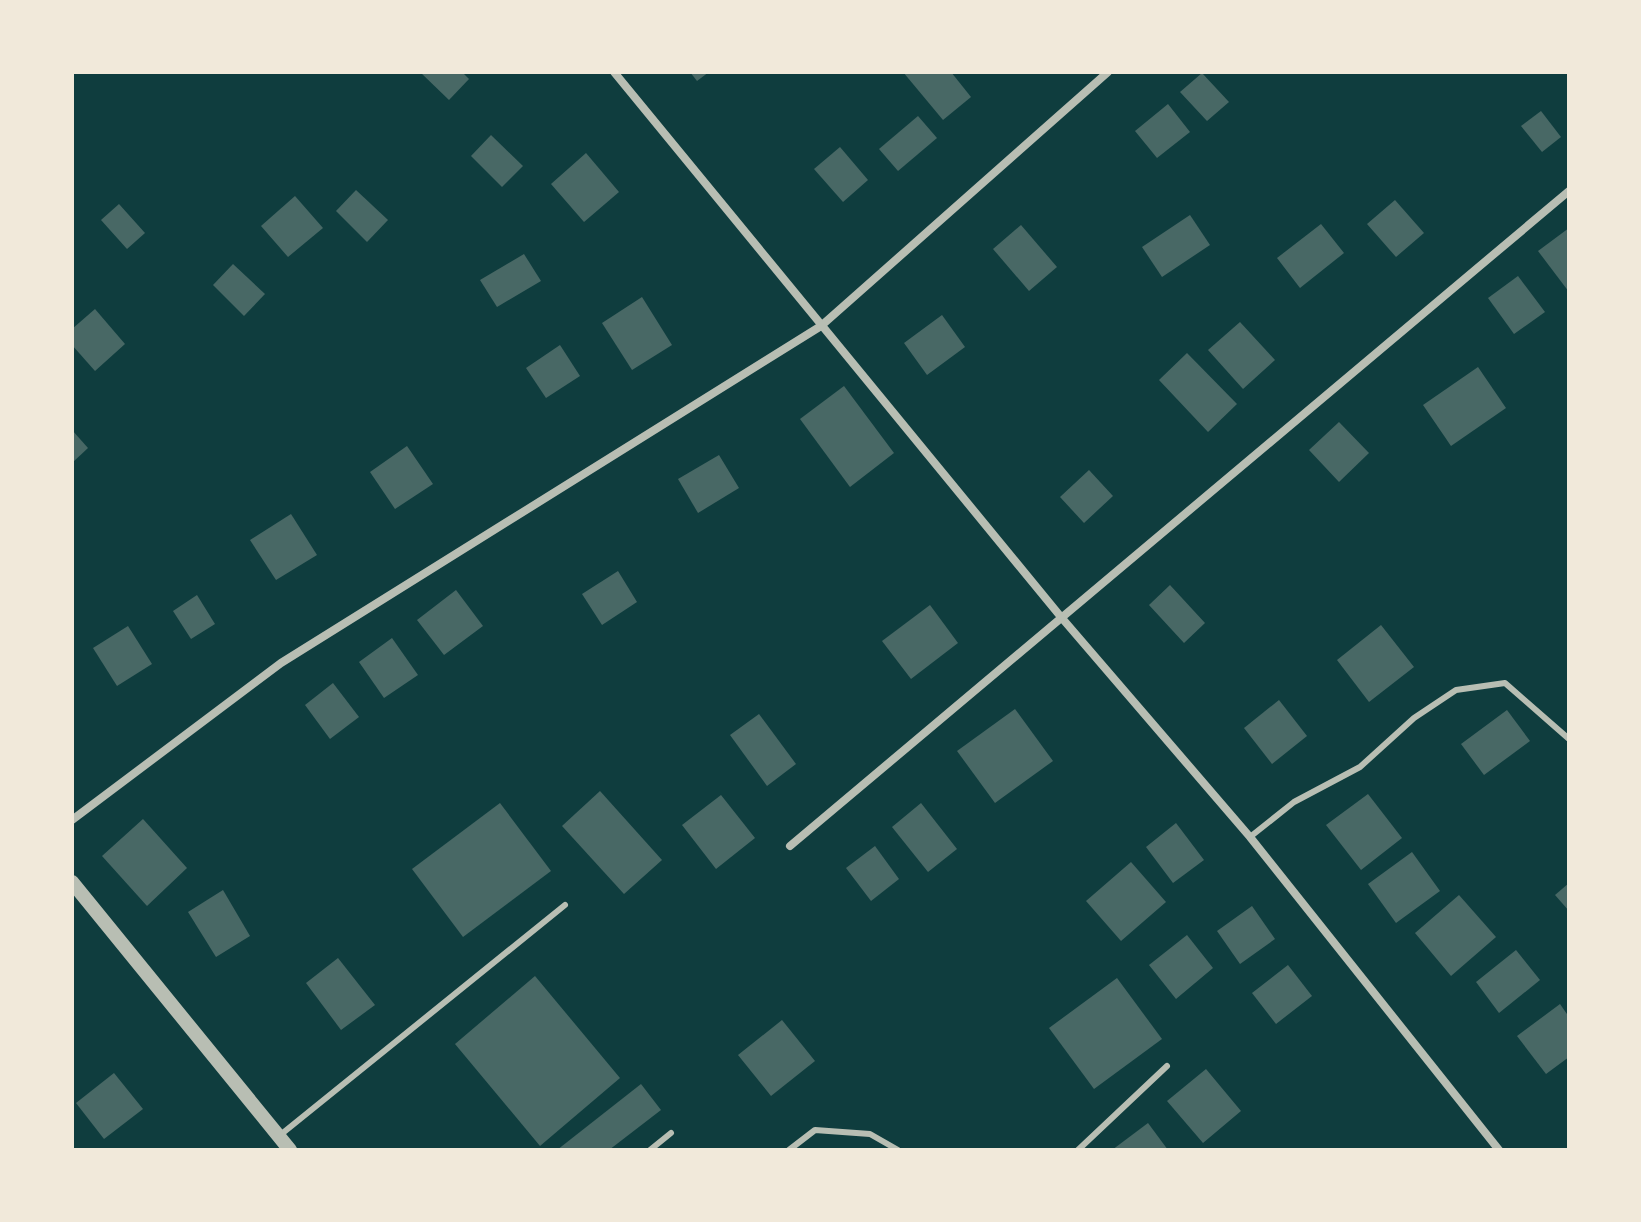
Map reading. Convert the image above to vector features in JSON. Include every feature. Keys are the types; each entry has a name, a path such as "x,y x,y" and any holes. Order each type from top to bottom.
{"street":[{"path":"614,72 1061,617 1250,837 1499,1150"},
{"path":"72,820 281,663 821,326 1108,72"},
{"path":"790,846 1569,191"},
{"path":"72,882 290,1150"}],"lane":[{"path":"1250,837 1294,802 1360,767 1414,718 1456,690 1505,683 1569,739"},
{"path":"279,1136 565,905"},
{"path":"1078,1150 1167,1066"},
{"path":"789,1150 815,1130 870,1134 898,1150"},
{"path":"650,1150 671,1133"}],"building":[{"path":"420,72 462,72 469,79 449,100"},
{"path":"690,72 709,72 697,81"},
{"path":"903,72 951,72 971,97 943,120"},
{"path":"1202,73 1229,102 1207,121 1180,92"},
{"path":"1168,104 1190,132 1157,158 1135,131"},
{"path":"1541,111 1561,137 1542,152 1521,126"},
{"path":"918,116 937,138 898,171 879,149"},
{"path":"491,135 523,166 502,187 471,156"},
{"path":"840,147 868,180 843,202 814,169"},
{"path":"586,153 619,192 584,222 551,184"},
{"path":"356,190 388,220 367,242 336,211"},
{"path":"295,196 323,228 288,257 261,226"},
{"path":"1395,200 1424,233 1396,257 1367,224"},
{"path":"119,204 145,233 127,249 101,220"},
{"path":"1190,215 1210,245 1162,277 1142,247"},
{"path":"1321,224 1344,253 1300,288 1277,258"},
{"path":"1021,225 1057,267 1029,291 993,249"},
{"path":"1569,228 1569,292 1538,251"},
{"path":"524,254 541,281 497,307 480,280"},
{"path":"233,264 265,294 244,316 213,285"},
{"path":"1518,276 1545,312 1514,334 1488,298"},
{"path":"642,297 672,345 632,370 602,323"},
{"path":"95,309 125,344 95,371 72,345 72,329"},
{"path":"942,315 965,347 927,375 904,343"},
{"path":"1240,322 1275,360 1243,389 1208,350"},
{"path":"560,345 580,376 546,398 526,368"},
{"path":"1187,353 1237,404 1208,432 1159,380"},
{"path":"1478,367 1506,408 1451,446 1423,405"},
{"path":"844,386 894,453 850,487 800,419"},
{"path":"1339,422 1369,453 1339,482 1309,450"},
{"path":"72,430 88,448 72,463"},
{"path":"407,446 433,484 395,509 370,472"},
{"path":"719,455 739,488 698,513 678,479"},
{"path":"1089,470 1113,496 1084,523 1060,497"},
{"path":"291,514 317,555 276,580 250,540"},
{"path":"618,571 637,602 602,625 582,594"},
{"path":"1170,585 1205,623 1184,643 1149,605"},
{"path":"456,590 483,626 444,655 417,620"},
{"path":"197,595 215,624 191,639 173,611"},
{"path":"930,605 958,643 911,679 882,641"},
{"path":"1381,625 1414,667 1369,702 1337,660"},
{"path":"128,626 152,664 117,686 93,648"},
{"path":"392,638 418,675 384,698 359,662"},
{"path":"333,683 359,717 330,739 305,705"},
{"path":"1279,700 1307,736 1272,764 1244,728"},
{"path":"1015,709 1053,761 995,803 957,751"},
{"path":"1507,710 1530,741 1484,775 1461,744"},
{"path":"759,714 796,764 767,786 730,735"},
{"path":"600,791 662,860 624,894 562,826"},
{"path":"1368,794 1402,838 1361,870 1326,825"},
{"path":"721,795 755,838 716,869 682,825"},
{"path":"500,803 551,871 463,937 412,869"},
{"path":"921,803 957,849 928,872 892,827"},
{"path":"143,819 187,868 147,906 102,856"},
{"path":"1176,823 1204,860 1173,883 1146,847"},
{"path":"875,846 899,879 871,901 846,868"},
{"path":"1412,852 1440,891 1396,923 1368,884"},
{"path":"1131,862 1166,902 1121,941 1086,901"},
{"path":"1569,883 1569,911 1555,895"},
{"path":"223,890 250,936 216,957 188,912"},
{"path":"1459,895 1496,937 1451,976 1415,933"},
{"path":"1252,906 1275,939 1240,964 1217,931"},
{"path":"1187,935 1213,968 1176,999 1149,965"},
{"path":"1516,950 1540,980 1499,1013 1476,982"},
{"path":"338,958 375,1005 341,1030 306,983"},
{"path":"1288,965 1312,996 1276,1024 1252,993"},
{"path":"535,976 620,1078 540,1146 455,1044"},
{"path":"1117,978 1162,1039 1094,1089 1049,1028"},
{"path":"1560,1004 1569,1017 1569,1057 1546,1074 1517,1036"},
{"path":"782,1020 815,1061 771,1096 738,1055"},
{"path":"1206,1069 1241,1111 1203,1143 1167,1101"},
{"path":"114,1073 143,1109 104,1139 76,1103"},
{"path":"641,1084 661,1110 609,1150 557,1150"},
{"path":"1148,1123 1168,1150 1112,1150"}]}
